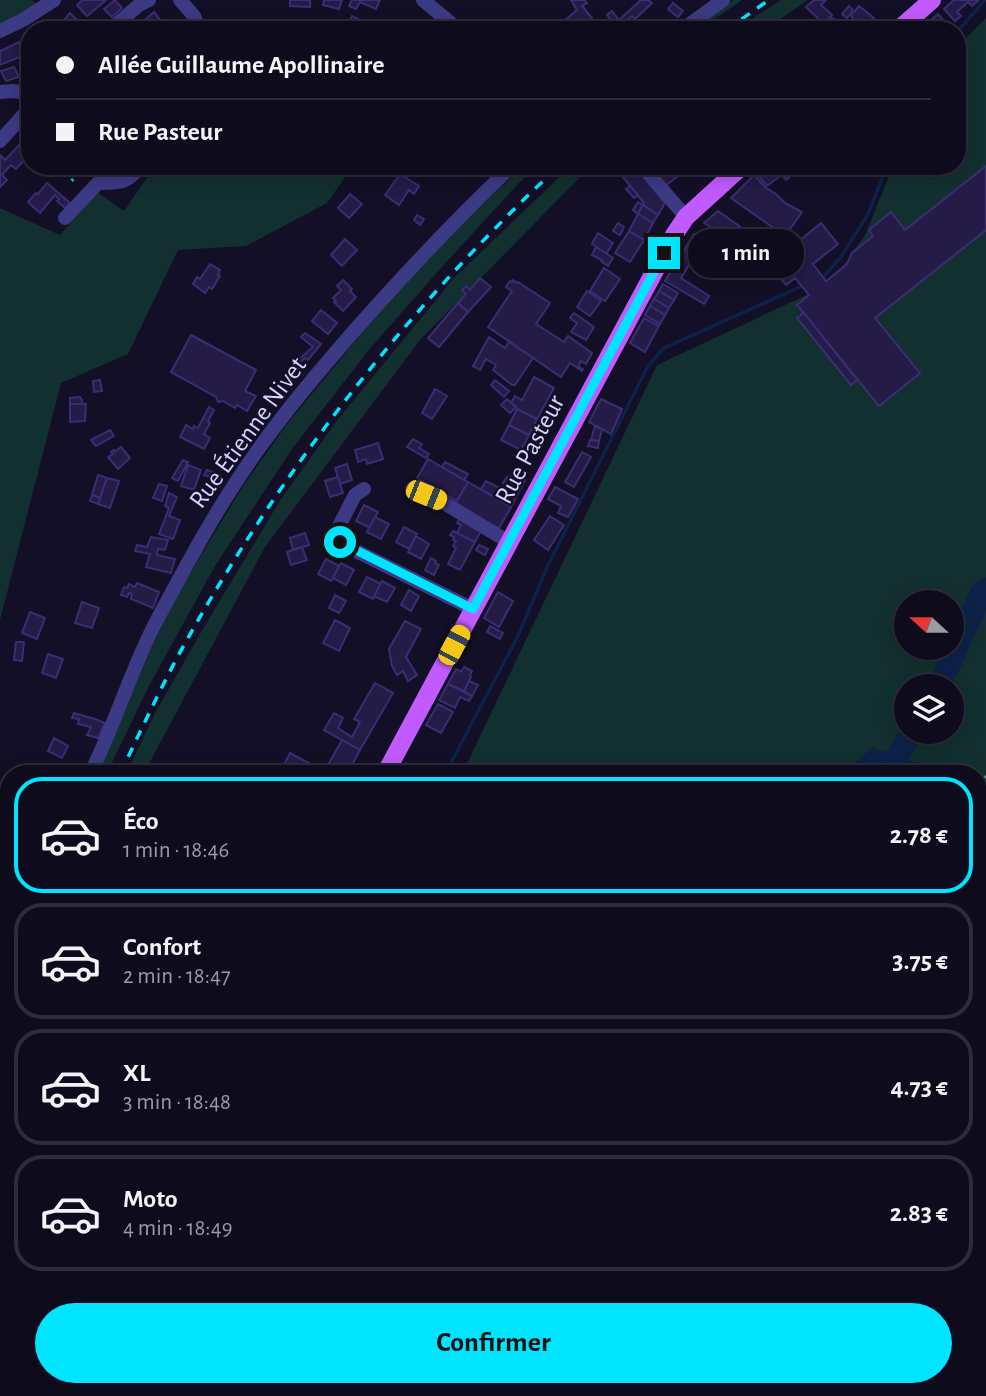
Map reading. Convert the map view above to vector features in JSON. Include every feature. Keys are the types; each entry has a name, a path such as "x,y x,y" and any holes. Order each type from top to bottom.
{"main road":[{"path":"908,21 932,0"},
{"name":"Rue Pasteur","path":"390,765 674,235 687,217 732,175"}],"street":[{"path":"0,31 54,0"},
{"path":"120,21 149,0"},
{"path":"180,0 196,21"},
{"path":"423,0 448,21"},
{"path":"694,21 723,0"},
{"path":"0,92 21,92"},
{"path":"0,141 21,118"},
{"path":"65,218 97,183 121,183 131,175"},
{"name":"Rue Étienne Nivet","path":"94,765 156,621 214,517 254,455 314,377 414,263 503,175"},
{"path":"650,175 687,217"},
{"path":"364,489 355,495 338,528 340,542 473,609"},
{"path":"412,489 439,500 509,542"}],"path":[{"path":"66,175 86,195"}],"green space":[{"path":"0,0 32,0 38,6 0,28"},
{"path":"733,0 742,0 712,21 704,21"},
{"path":"781,0 808,0 777,21 749,21"},
{"path":"986,18 986,765 921,765 872,748 854,765 466,765 657,365 830,284 865,235 889,175 966,175 966,38"},
{"path":"149,175 347,175 327,203 246,246 178,250 128,354 61,383 0,620 0,208 60,235 97,192 124,211"},
{"path":"514,175 528,175 368,351 292,449 215,566 150,684 111,765 100,765 176,596 243,486 287,424 372,321 427,258"},
{"path":"562,175 582,175 420,340 265,547 148,765 130,765 155,713 281,499 338,419 454,278"}],"water":[{"path":"872,748 920,765 854,765"}],"building":[{"path":"83,0 106,0 87,16 77,5"},
{"path":"115,0 122,8 112,17 104,9"},
{"path":"290,0 310,0 310,7 290,6"},
{"path":"324,0 342,0 339,9 323,5"},
{"path":"352,0 380,0 376,9 360,2 356,9 349,6"},
{"path":"571,0 584,0 587,3 582,6 592,18 589,21 564,21 577,10"},
{"path":"641,0 652,3 635,19 632,16 626,21 612,21 607,15 612,11 619,20"},
{"path":"814,0 826,0 821,5 832,15 828,21 821,21 806,7"},
{"path":"954,0 978,1 972,6 968,2 957,12 961,16 955,21 944,9"},
{"path":"673,3 683,11 678,17 668,9"},
{"path":"849,6 853,10 847,18 842,14"},
{"path":"859,6 874,18 872,21 852,21 851,16"},
{"path":"154,12 161,21 144,21"},
{"path":"70,13 78,21 63,21"},
{"path":"938,14 944,21 930,21"},
{"path":"19,42 21,57 0,65 0,51"},
{"path":"14,67 19,77 6,81 1,71"},
{"path":"21,145 21,164 16,169 11,165 2,175 7,180 0,187 0,155 5,160"},
{"path":"986,166 986,230 875,318 920,373 879,406 797,305 809,295 795,278 786,285 770,265 821,223 838,244 813,264 826,281 847,264 852,253 873,236 869,230 891,212 905,230"},
{"path":"399,175 419,186 414,194 409,190 399,205 385,195"},
{"path":"621,175 642,175 665,203 658,215 643,205"},
{"path":"657,175 680,175 665,186"},
{"path":"754,175 785,203 802,212 785,236 731,198"},
{"path":"758,175 779,175 780,176 767,186"},
{"path":"47,183 70,203 65,208 55,195 40,213 28,202"},
{"path":"630,186 638,195 634,198 626,189"},
{"path":"350,194 362,204 349,218 338,208"},
{"path":"638,202 643,205 638,214 633,210"},
{"path":"643,205 658,215 653,223 638,214"},
{"path":"718,211 739,226 729,239 704,223"},
{"path":"638,214 653,223 644,240 629,231"},
{"path":"417,215 424,219 420,225 414,220"},
{"path":"618,223 624,227 620,235 613,231"},
{"path":"739,226 770,247 762,258 766,260 764,264 774,271 771,276 726,244"},
{"path":"629,231 644,240 630,262 615,253"},
{"path":"598,233 613,243 606,254 592,244"},
{"path":"694,234 703,241 681,278 709,296 704,304 665,281"},
{"path":"345,239 357,250 342,266 331,255"},
{"path":"596,247 613,258 608,266 592,255"},
{"path":"210,264 220,270 220,276 212,289 209,287 205,293 193,284"},
{"path":"604,268 620,279 605,301 590,291"},
{"path":"480,278 491,287 468,312 458,303 466,294 462,290 466,286 470,290"},
{"path":"343,280 356,297 343,311 333,298 341,290 337,286"},
{"path":"513,280 550,303 536,324 564,342 568,336 592,353 586,364 581,361 578,367 583,369 582,371 570,363 561,377 488,327 512,291 506,287"},
{"path":"663,284 678,293 674,300 659,291"},
{"path":"587,291 601,301 590,316 577,307"},
{"path":"659,291 674,300 669,308 654,299"},
{"path":"654,299 669,308 665,315 650,306"},
{"path":"458,303 468,312 439,347 428,338"},
{"path":"650,306 665,315 660,324 645,315"},
{"path":"321,310 337,323 328,334 312,321"},
{"path":"574,313 594,327 586,340 571,332 577,323 570,318"},
{"path":"804,313 857,380 851,385 797,318"},
{"path":"644,318 659,326 645,352 630,343"},
{"path":"305,333 321,344 308,360 305,358 301,362 298,360 313,347 301,337"},
{"path":"191,335 256,370 245,391 256,396 247,411 237,405 235,408 223,401 218,402 216,397 171,372"},
{"path":"489,337 505,348 509,342 533,358 515,385 493,370 496,365 486,359 480,370 473,366"},
{"path":"534,377 554,388 537,419 511,403 515,396 522,400"},
{"path":"100,380 102,391 94,392 93,381"},
{"path":"495,380 509,391 504,397 491,385"},
{"path":"435,389 447,396 432,419 422,413"},
{"path":"80,397 82,404 70,404 70,398"},
{"path":"507,399 516,407 510,413 501,405"},
{"path":"601,399 622,409 611,434 589,422"},
{"path":"70,404 86,404 85,421 70,422"},
{"path":"209,407 214,410 204,434 210,438 204,449 180,437 186,425 193,429 194,426 198,428"},
{"path":"517,409 537,419 529,435 509,425"},
{"path":"509,425 529,435 521,450 501,440"},
{"path":"595,426 602,430 599,441 591,440"},
{"path":"110,430 114,436 96,446 91,440"},
{"path":"413,439 422,444 419,448 429,454 426,458 407,447"},
{"path":"590,440 599,441 598,448 588,446"},
{"path":"378,443 383,459 367,464 366,459 358,462 355,450"},
{"path":"121,447 130,458 118,469 108,457 113,454 111,452"},
{"path":"582,452 591,457 574,487 565,482"},
{"path":"428,459 468,482 457,501 417,478"},
{"path":"183,460 188,462 178,481 172,478"},
{"path":"445,462 468,474 464,480 442,467"},
{"path":"347,464 352,480 340,484 335,468"},
{"path":"188,465 201,470 194,490 181,486"},
{"path":"207,470 217,474 215,479 204,475"},
{"path":"98,475 107,478 100,498 92,495"},
{"path":"515,475 525,480 511,507 481,489 486,481 505,491 508,486 503,483 507,477"},
{"path":"338,477 343,493 330,497 325,481"},
{"path":"107,478 119,481 110,508 98,504"},
{"path":"468,482 511,507 498,530 454,506"},
{"path":"159,484 167,486 162,501 153,498"},
{"path":"555,487 578,499 568,517 558,513 561,506 548,499"},
{"path":"169,493 177,497 169,516 180,520 173,539 159,534 169,508 165,506"},
{"path":"92,495 100,498 98,504 90,501"},
{"path":"364,505 378,512 370,528 356,521"},
{"path":"550,516 564,525 548,550 534,540"},
{"path":"375,517 389,524 381,539 367,532"},
{"path":"460,518 482,529 475,542 457,533 461,525 457,523"},
{"path":"404,527 417,534 409,549 396,542"},
{"path":"453,531 475,542 460,570 448,564 456,548 453,546 456,541 450,535"},
{"path":"305,533 309,545 293,550 290,538"},
{"path":"416,536 429,544 421,559 408,552"},
{"path":"151,537 168,540 165,550 158,549 157,555 175,559 171,573 146,567 150,554 135,551 137,545 147,547"},
{"path":"479,545 488,549 485,555 476,550"},
{"path":"302,547 307,560 291,565 287,552"},
{"path":"431,558 439,565 434,575 425,570"},
{"path":"326,559 339,566 331,581 318,574"},
{"path":"341,563 354,570 346,585 333,578"},
{"path":"367,577 381,584 373,599 359,592"},
{"path":"382,581 395,588 387,602 374,596"},
{"path":"137,583 159,592 153,608 131,599 132,594 129,593 127,597 121,595 124,587 127,588 129,584 135,587"},
{"path":"409,590 419,596 411,611 401,605"},
{"path":"498,592 513,601 499,627 484,618"},
{"path":"335,595 346,601 339,613 329,608"},
{"path":"82,602 99,608 92,628 75,623"},
{"path":"30,612 45,618 37,639 22,633"},
{"path":"335,620 350,628 339,651 323,643"},
{"path":"405,621 421,629 406,657 417,675 408,681 403,671 397,675 392,666 389,649"},
{"path":"490,626 503,633 500,639 487,632"},
{"path":"16,642 24,642 22,661 14,660"},
{"path":"48,654 63,659 56,678 42,673"},
{"path":"464,667 472,671 464,691 448,684 456,669 461,672"},
{"path":"469,681 478,685 472,696 464,691"},
{"path":"375,683 393,693 360,750 324,730 334,713 343,718 338,728 352,737 360,722 354,719"},
{"path":"448,684 472,696 469,701 460,697 455,708 439,700"},
{"path":"438,704 453,712 441,733 426,725"},
{"path":"74,713 105,723 98,738 87,735 91,727 78,724 79,719 72,718"},
{"path":"54,738 68,746 62,758 48,751"},
{"path":"342,740 360,750 352,765 328,765"},
{"path":"290,753 312,765 284,765"}],"waterway":[{"path":"966,22 985,0"},
{"path":"823,277 841,257 868,214 883,175"},
{"path":"450,765 518,636 548,565 648,366 664,348 802,286"},
{"path":"944,674 982,592 986,589"},
{"path":"892,765 905,744"}],"railway":[{"path":"739,21 769,0"},
{"path":"124,765 184,645 264,514 307,452 401,332 504,219 550,175"}],"route":[{"path":"340,542 473,609 664,253"}]}
